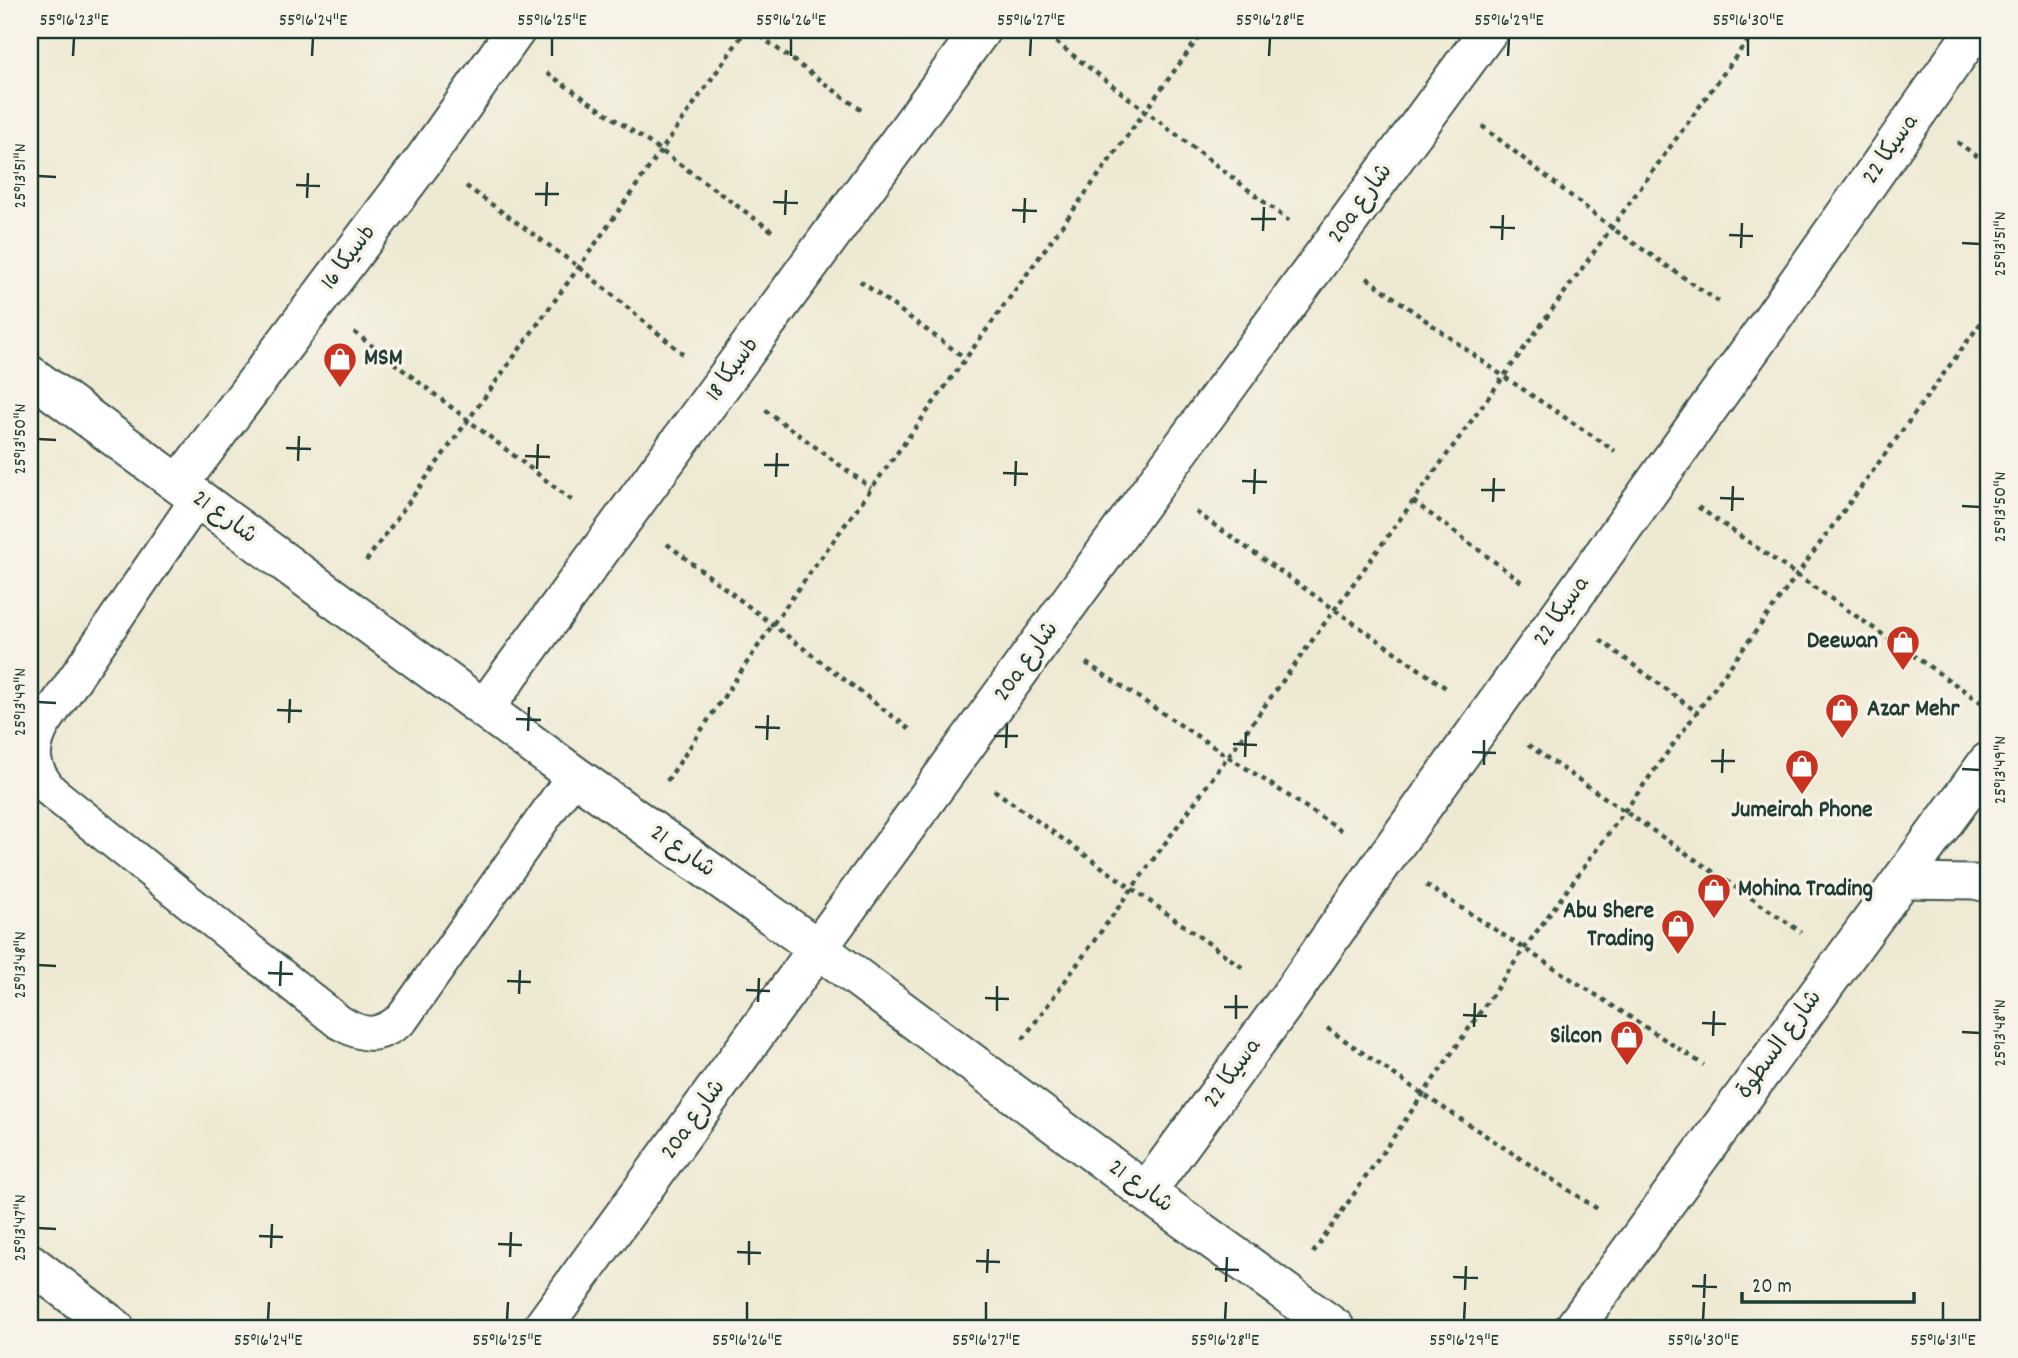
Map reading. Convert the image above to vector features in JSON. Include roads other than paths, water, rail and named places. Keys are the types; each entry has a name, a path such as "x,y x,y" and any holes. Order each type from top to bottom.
{"street":[{"name":"سيكا 18b","path":"484,709 981,30"},
{"name":"20a شارع","path":"542,1328 1489,30"},
{"name":"سيكا 22a","path":"1146,1192 1287,1000 1975,30"},
{"name":"سيكا 16b","path":"188,491 315,302 426,157 511,37"},
{"name":"شارع 21","path":"30,375 574,775 819,949 1146,1192 1335,1328"},
{"name":"شارع السطوة","path":"1586,1319 1641,1238 1988,762"},
{"path":"30,1263 114,1328"}],"lane":[{"path":"188,491 43,725 35,747 37,770 52,792 339,1022 354,1031 372,1034 389,1029 402,1020 574,775"},
{"path":"1899,881 1974,882 1988,885"}],"place":[{"name":"MSM","path":"340,389"},
{"name":"Deewan","path":"1903,672"},
{"name":"Azar Mehr","path":"1842,740"},
{"name":"Jumeirah Phone","path":"1802,796"},
{"name":"Mohina Trading","path":"1714,920"},
{"name":"Abu Shere Trading","path":"1678,956"},
{"name":"Silcon","path":"1627,1067"}]}
